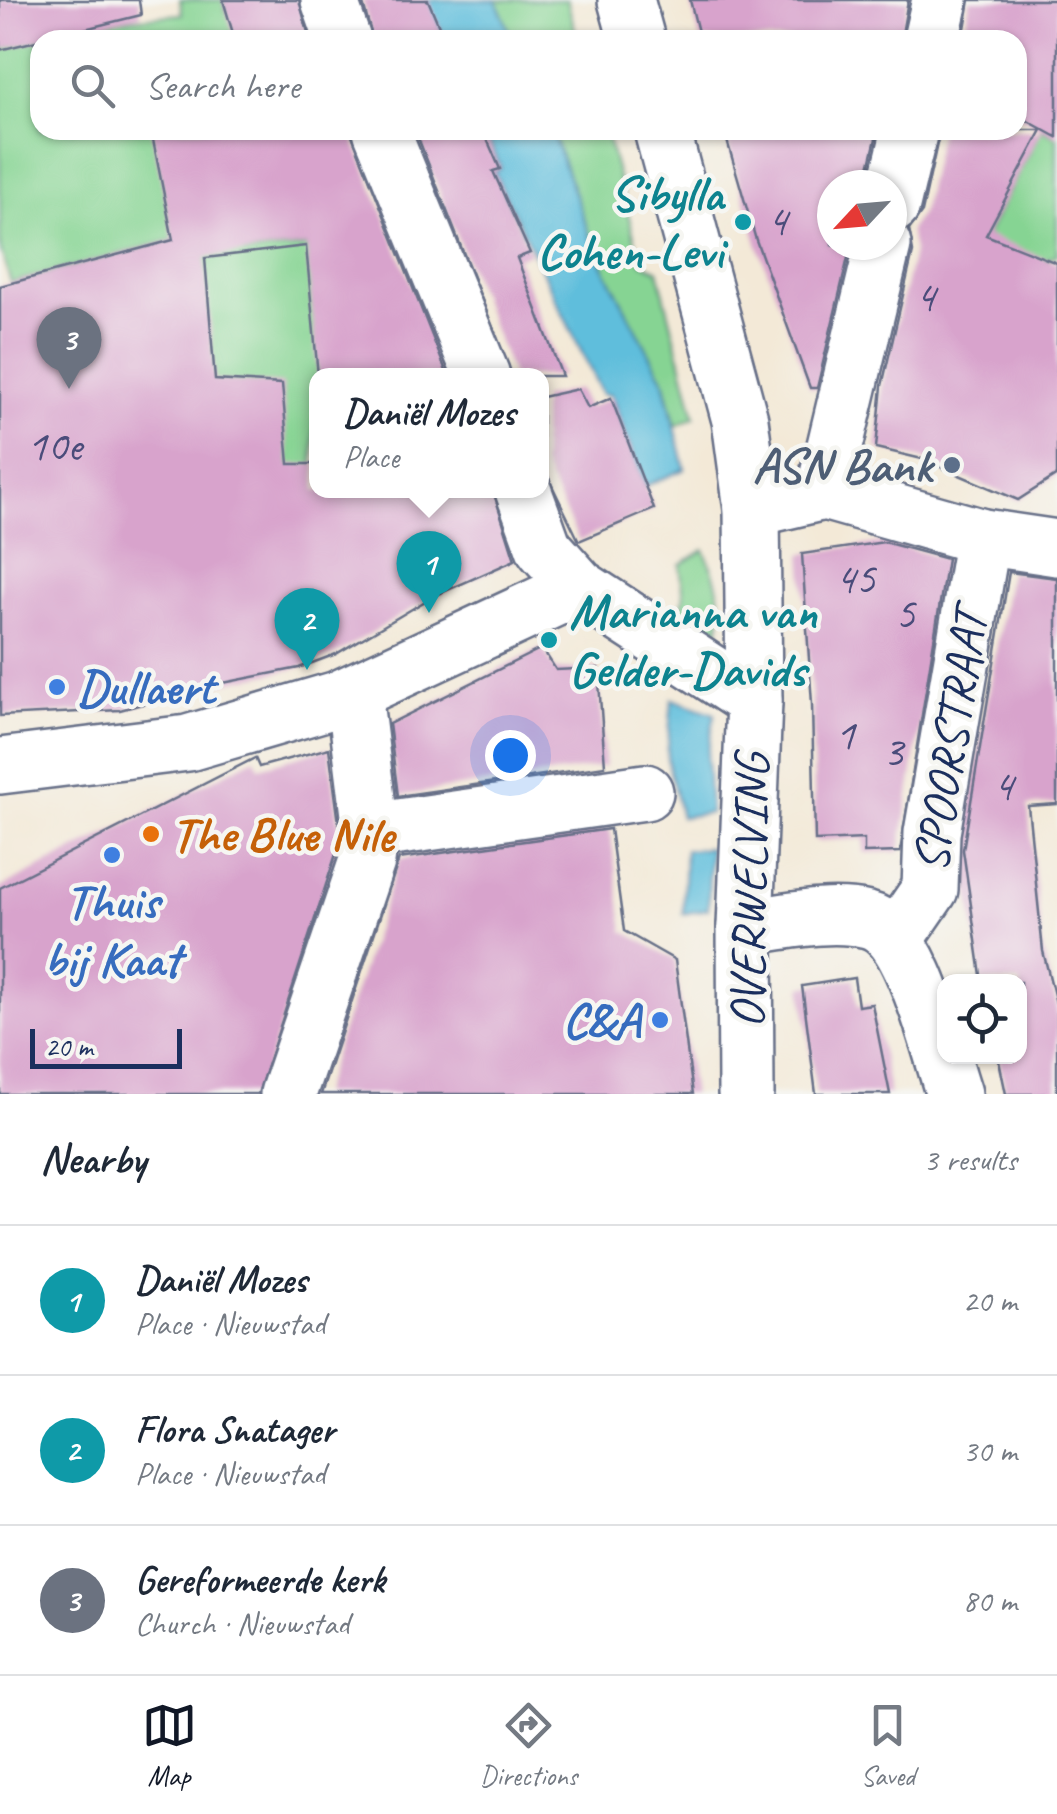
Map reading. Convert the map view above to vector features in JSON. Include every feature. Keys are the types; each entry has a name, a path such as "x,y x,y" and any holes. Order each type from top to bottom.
{"street":[{"path":"329,0 340,30"},
{"path":"626,0 634,30"},
{"path":"933,30 940,0"},
{"path":"385,140 479,368"},
{"name":"OVERWELVING","path":"665,140 740,420 752,509 754,702 745,927 746,1094"},
{"path":"900,170 908,140"},
{"path":"824,492 878,260"},
{"path":"752,509 824,492 1032,537"},
{"path":"527,498 544,548 579,587 754,702"},
{"name":"SPOORSTRAAT","path":"896,937 930,889 932,833 1032,537"},
{"path":"0,766 188,743 354,693 579,587"},
{"path":"288,1094 367,862 371,831 354,693"},
{"path":"371,831 646,792"},
{"path":"745,927 846,917 873,921 896,937 954,1094"}],"green space":[{"path":"180,0 223,0 226,11 230,11 233,30 78,30 119,20 182,14"},
{"path":"496,0 567,0 575,30 509,30"},
{"path":"30,42 30,140 271,140 245,253 313,246 325,368 309,368 312,505 211,380 173,240 11,283 0,248 0,49"},
{"path":"1042,129 1057,137 1057,255 1030,266 986,235"},
{"path":"555,140 608,140 641,262 658,270 695,417 676,426 664,381 597,255"},
{"path":"704,550 720,597 714,646 675,629 684,597 680,565"}],"water":[{"path":"425,0 496,0 509,30 441,30"},
{"path":"488,140 555,140 597,255 664,381 685,469 645,486 611,395 602,394 494,172 501,168"},
{"path":"672,699 715,714 707,756 710,813 681,817 667,759"},
{"path":"710,848 708,909 683,914 685,850"}],"building":[{"path":"0,0 139,0 141,15 81,30 30,30 30,43 0,50"},
{"path":"223,0 299,0 307,30 232,30"},
{"path":"362,0 428,0 441,30 370,30"},
{"path":"690,0 908,0 903,30 698,30"},
{"path":"970,0 1057,0 1057,137 1027,120 1027,30 965,30"},
{"path":"1027,130 1042,130 986,235 1057,263 1057,475 1018,500 922,459 876,448 882,386 913,252 909,230 922,212 938,140 1027,140"},
{"path":"153,140 354,140 445,368 317,368 306,246 205,258 215,380 282,384 289,464 309,464 309,498 496,498 515,560 432,597 336,654 299,668 120,710 0,716 0,286 173,240"},
{"path":"419,140 487,140 500,169 493,171 530,253 517,258 562,376 549,376 549,368 509,368"},
{"path":"727,140 876,140 869,170 817,170 817,260 847,260 817,388 810,388 756,240"},
{"path":"578,389 588,408 611,398 654,509 579,541 549,479 549,395"},
{"path":"884,542 947,559 900,852 864,853 864,839 815,841 812,704 802,554"},
{"path":"1009,572 1057,578 1057,804 1028,806 1043,951 1057,1007 1057,1094 1006,1094 1000,1064 1027,1064 1027,974 981,974 963,850"},
{"path":"542,648 556,670 598,668 605,766 398,796 389,724"},
{"path":"329,748 340,831 336,854 258,1094 0,1094 0,888 255,758 259,767"},
{"path":"610,829 624,931 675,960 693,1094 321,1094 399,859"},
{"path":"854,978 858,1006 872,1004 890,1094 816,1094 802,986"}],"place":[{"name":"Sibylla Cohen-Levi","path":"743,222"},
{"name":"Gereformeerde kerk","path":"69,389"},
{"name":"ASN Bank","path":"952,465"},
{"name":"Daniël Mozes","path":"429,613"},
{"name":"Marianna van Gelder-Davids","path":"549,640"},
{"name":"Flora Snatager","path":"307,670"},
{"name":"Dullaert","path":"57,687"},
{"name":"The Blue Nile","path":"151,834"},
{"name":"Thuis bij Kaat","path":"112,855"},
{"name":"C&A","path":"660,1020"}]}
